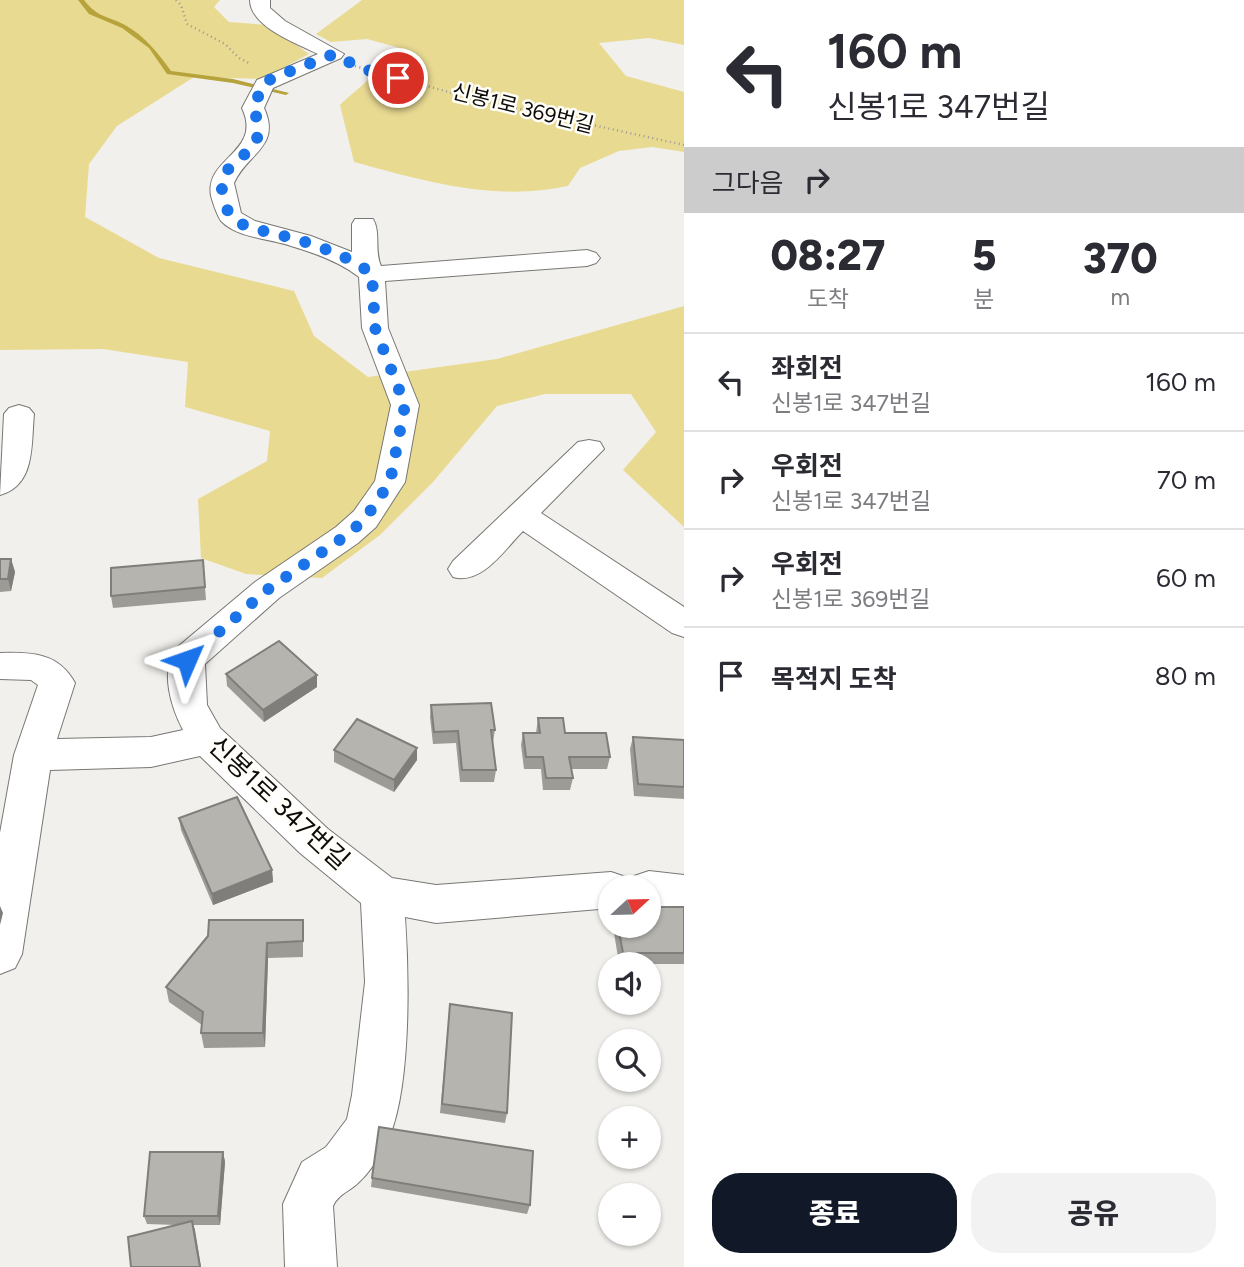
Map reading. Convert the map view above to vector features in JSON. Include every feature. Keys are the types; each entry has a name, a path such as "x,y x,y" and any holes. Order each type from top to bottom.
{"street":[{"path":"261,0 258,2 259,9 270,20 334,54"},
{"path":"334,54 264,87 253,108 259,132 255,143 226,174 222,183 223,197 231,217 246,226 302,242 356,262 372,274 587,258"},
{"path":"364,224 364,256 372,274"},
{"name":"신봉1로 347번길","path":"372,274 375,328 405,405 390,482 365,519 347,535 267,590 187,660 189,706 207,739 314,841 382,895 436,904 598,891"},
{"path":"0,485 14,470 19,414"},
{"path":"465,569 589,449"},
{"path":"521,514 684,624"},
{"path":"0,666 39,666 51,672 57,684 33,755 0,954"},
{"path":"33,755 151,752 207,739"},
{"path":"662,890 684,893"},
{"path":"312,1267 308,1205 320,1180 343,1164 368,1130 376,1096 387,982 382,895"}],"path":[{"path":"176,0 181,5 187,24 225,44 264,87"},
{"name":"신봉1로 369번길","path":"334,54 360,68 470,97 684,145"}],"shaded area":[{"path":"0,0 220,0 214,7 229,22 269,25 309,54 262,79 194,77 117,126 89,164 85,217 159,258 294,291 314,336 368,377 497,359 684,306 684,527 623,470 656,432 631,394 545,394 497,406 433,482 380,535 322,578 246,574 201,558 198,499 267,461 270,431 185,407 188,362 103,349 0,350"},
{"path":"362,0 684,0 684,45 649,38 599,43 626,76 684,92 684,152 652,147 619,151 580,168 568,186 514,192 433,182 354,162 340,105 400,48 367,39 331,42 316,34"}],"building":[{"path":"0,559 11,559 8,579 0,579"},
{"path":"203,560 205,587 111,596 111,568"},
{"path":"279,641 317,675 263,710 226,674"},
{"path":"491,703 496,770 462,770 458,731 434,732 431,705"},
{"path":"538,718 563,718 565,733 606,733 610,757 569,757 573,778 546,778 543,757 526,757 523,733 540,733"},
{"path":"357,719 417,748 394,780 334,750"},
{"path":"633,737 684,740 684,787 638,784"},
{"path":"237,797 272,870 212,894 179,818"},
{"path":"662,907 684,907 684,953 623,952 620,938 662,938"},
{"path":"209,920 303,920 303,941 267,943 263,1033 201,1033 203,1012 166,987 208,936"},
{"path":"450,1004 512,1013 507,1113 442,1104"},
{"path":"379,1127 533,1151 530,1205 372,1178"},
{"path":"150,1152 223,1152 218,1216 144,1216"},
{"path":"192,1221 200,1267 131,1267 128,1237"}],"waterway":[{"path":"81,0 91,13 124,27 151,47 169,73 233,81 286,93"}],"route":[{"path":"187,660 267,590 327,546 347,535 365,519 390,482 396,464 405,405 375,328 371,298 372,274 356,262 302,242 246,226 231,217 223,197 222,183 226,174 255,143 259,132 253,108 264,83 334,54 360,68 398,78"}]}
